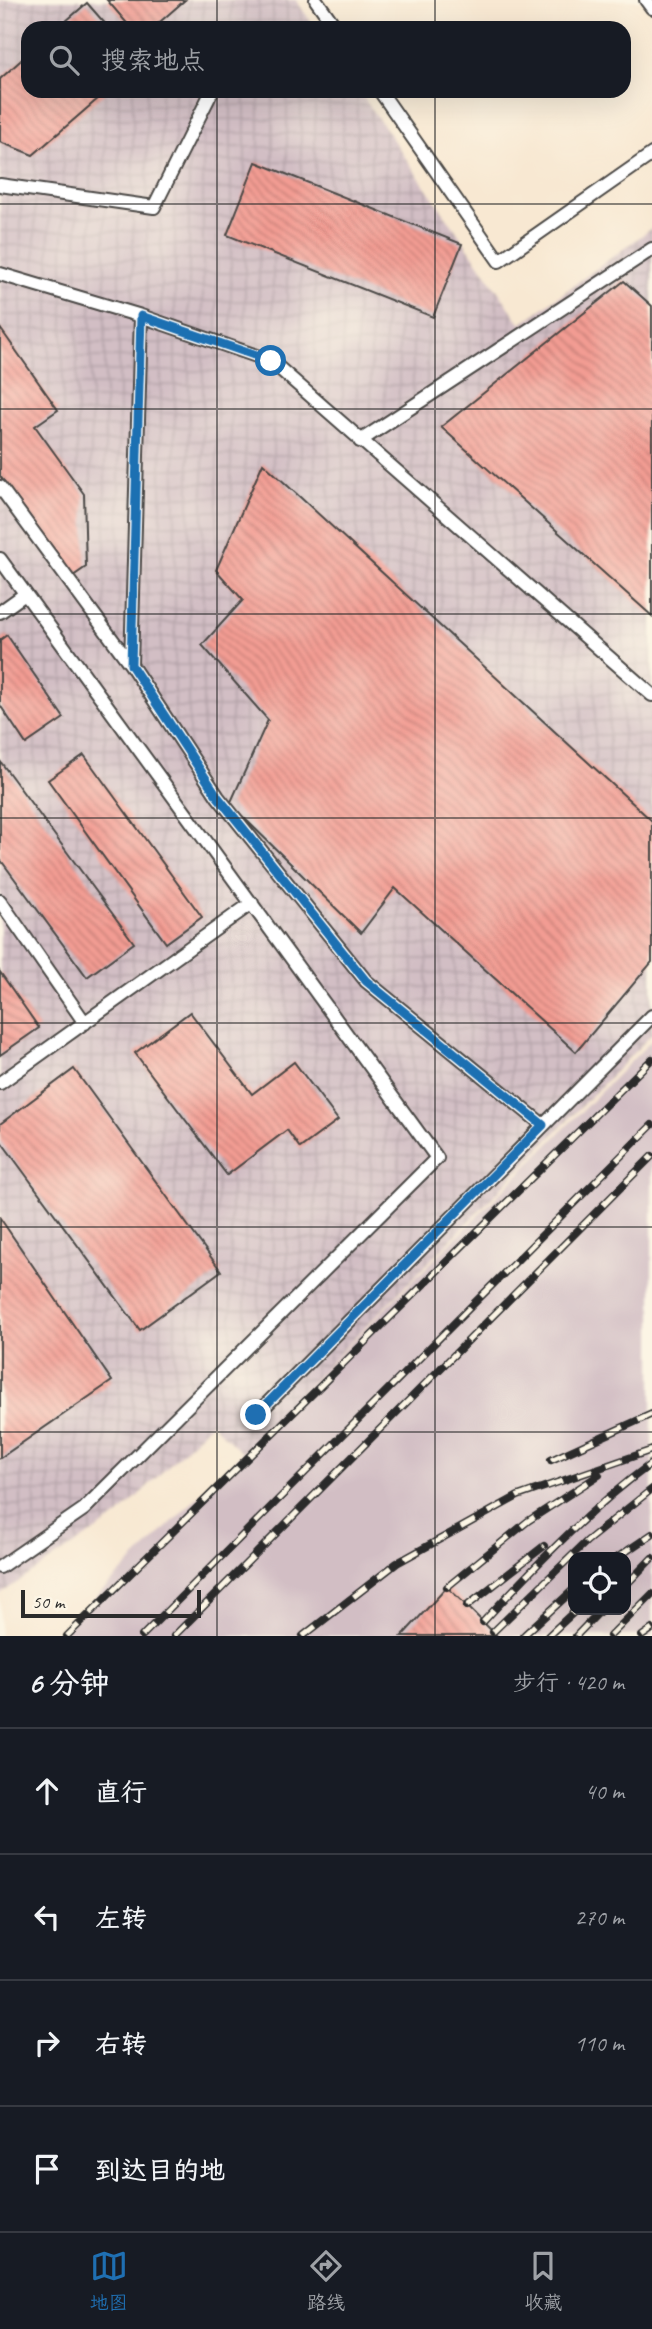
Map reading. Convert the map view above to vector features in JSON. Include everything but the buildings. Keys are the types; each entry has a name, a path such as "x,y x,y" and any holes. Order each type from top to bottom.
{"lane":[{"path":"316,0 330,21"},
{"path":"646,0 652,8"},
{"path":"0,185 154,207 208,98"},
{"path":"385,98 499,261 652,154"},
{"path":"360,441 652,249"},
{"path":"0,274 141,316 271,361 652,695"},
{"path":"131,665 141,316"},
{"path":"0,487 131,665 218,797 366,981 543,1125"},
{"path":"0,559 437,1158 85,1509 0,1567"},
{"path":"0,612 25,594"},
{"path":"0,901 85,1023"},
{"path":"0,1083 252,903"},
{"path":"256,1415 652,1016"}],"shaded area":[{"path":"0,0 296,0 310,21 21,21 21,98 364,98 521,324 652,228 652,1034 242,1453 211,1423 118,1516 0,1594"},
{"path":"652,1040 652,1636 57,1636 242,1453"}],"railway":[{"path":"67,1636 652,1059"},
{"path":"142,1636 652,1125"},
{"path":"174,1636 652,1156"},
{"path":"551,1460 652,1414"},
{"path":"303,1636 397,1563 518,1496 652,1450"},
{"path":"483,1622 585,1518 652,1463"},
{"path":"447,1587 528,1521 599,1475"},
{"path":"493,1632 587,1541 652,1489"},
{"path":"625,1552 652,1534"},
{"path":"467,1606 544,1546"},
{"path":"631,1580 652,1558"},
{"path":"610,1636 652,1594"},
{"path":"523,1636 568,1595"},
{"path":"548,1636 571,1615"},
{"path":"576,1636 596,1615"},
{"path":"642,1636 652,1629"}],"route":[{"path":"256,1415 543,1125 366,981 218,797 131,665 141,316 271,361"}]}
